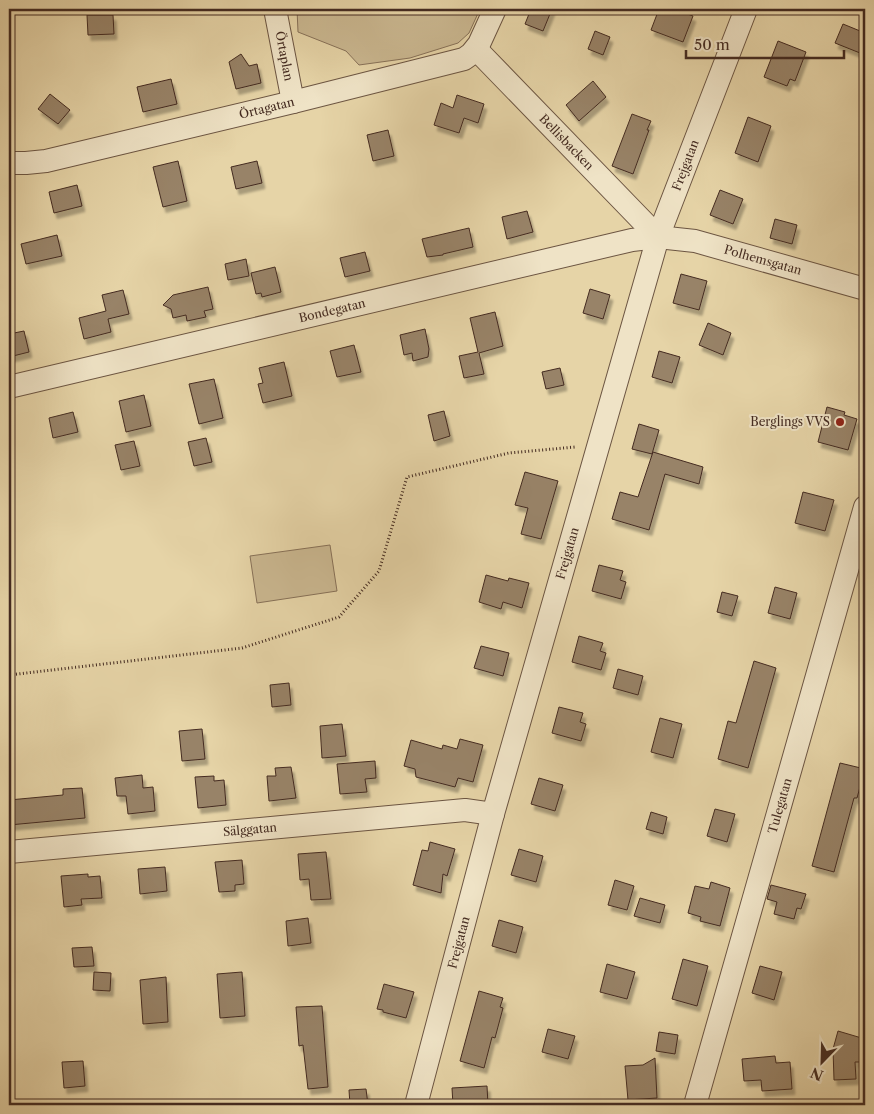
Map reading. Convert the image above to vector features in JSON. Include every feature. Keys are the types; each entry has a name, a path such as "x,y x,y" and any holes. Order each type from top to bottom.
{"street":[{"name":"Örtaplan","path":"274,9 293,102"},
{"path":"476,49 494,9"},
{"name":"Frejgatan","path":"416,1105 493,814 658,237 746,9"},
{"name":"Örtagatan","path":"9,163 46,160 293,102 464,58 476,49"},
{"name":"Bellisbacken","path":"476,49 658,237"},
{"name":"Polhemsgatan","path":"658,237 695,241 865,289"},
{"name":"Bondegatan","path":"9,387 632,240 658,237"},
{"name":"Tulegatan","path":"695,1105 865,507"},
{"name":"Sälggatan","path":"9,852 465,810 493,814"}],"path":[{"path":"9,676 242,648 339,617 379,571 406,478 509,454 598,445"}],"shaded area":[{"path":"297,9 480,9 469,33 458,43 410,58 359,65 346,51 298,32"},
{"path":"330,545 337,591 257,603 250,556"}],"building":[{"path":"531,9 552,9 543,31 525,24"},
{"path":"659,9 674,9 693,16 683,42 651,30"},
{"path":"87,15 113,15 114,34 88,35"},
{"path":"843,24 865,33 865,55 835,43"},
{"path":"595,31 610,37 603,55 588,49"},
{"path":"778,41 806,52 795,81 790,79 787,86 764,77"},
{"path":"241,54 249,66 257,64 261,83 236,89 229,62"},
{"path":"171,79 177,104 143,112 137,87"},
{"path":"593,81 606,97 579,121 566,105"},
{"path":"50,94 70,110 58,124 38,109"},
{"path":"457,95 484,104 478,123 464,118 459,133 434,125 441,103 453,108"},
{"path":"632,114 651,121 633,174 612,166"},
{"path":"748,117 771,126 758,162 735,153"},
{"path":"388,130 394,156 373,161 367,135"},
{"path":"178,161 187,201 163,207 153,167"},
{"path":"257,161 262,183 236,189 231,167"},
{"path":"77,185 82,206 54,213 49,192"},
{"path":"720,190 743,199 733,224 710,215"},
{"path":"527,211 533,232 507,239 502,217"},
{"path":"775,219 797,225 792,244 770,238"},
{"path":"469,228 473,247 427,257 422,239"},
{"path":"57,235 62,256 26,264 21,244"},
{"path":"365,252 370,271 345,277 340,258"},
{"path":"246,259 249,276 228,280 225,264"},
{"path":"275,267 281,292 262,297 261,293 256,294 251,273"},
{"path":"681,274 707,281 699,310 673,303"},
{"path":"208,287 213,309 204,311 206,317 187,321 186,315 173,318 171,309 163,305 173,295"},
{"path":"590,289 610,295 603,319 583,313"},
{"path":"123,290 129,314 108,319 111,332 84,339 79,318 106,311 102,295"},
{"path":"495,312 503,346 479,353 484,374 464,378 459,356 478,352 470,318"},
{"path":"708,323 731,333 723,355 699,345"},
{"path":"425,329 429,349 428,357 413,361 412,353 404,355 400,335"},
{"path":"24,331 29,352 9,357 9,334"},
{"path":"354,345 361,372 337,377 330,351"},
{"path":"659,351 680,357 672,383 652,377"},
{"path":"284,362 292,396 263,403 258,384 263,383 259,368"},
{"path":"560,368 564,385 546,389 542,372"},
{"path":"214,379 223,418 199,424 189,384"},
{"path":"144,395 151,426 126,432 119,401"},
{"path":"827,407 845,412 844,415 857,419 848,450 818,442"},
{"path":"444,411 450,436 434,441 428,415"},
{"path":"73,412 78,432 53,438 49,418"},
{"path":"639,424 659,430 652,454 632,449"},
{"path":"206,438 212,462 194,466 188,442"},
{"path":"134,441 140,466 121,470 115,445"},
{"path":"653,452 703,467 699,484 665,474 649,530 612,519 620,492 638,497"},
{"path":"525,472 558,481 541,539 521,534 528,508 515,505"},
{"path":"803,492 834,500 825,531 795,523"},
{"path":"599,565 623,571 620,580 626,582 621,599 592,591"},
{"path":"486,575 508,581 509,578 529,583 522,608 503,602 501,609 479,602"},
{"path":"775,587 797,593 790,619 768,613"},
{"path":"722,592 738,596 732,616 717,612"},
{"path":"579,636 603,643 600,651 606,653 601,670 572,662"},
{"path":"481,646 509,653 503,676 474,668"},
{"path":"754,661 776,668 748,768 718,759 728,721 736,723"},
{"path":"618,669 643,676 638,695 613,688"},
{"path":"289,683 291,705 272,707 270,685"},
{"path":"559,707 583,713 580,722 586,724 581,741 552,733"},
{"path":"660,718 682,724 673,758 651,752"},
{"path":"342,724 346,756 322,758 320,726"},
{"path":"202,729 205,759 182,761 179,731"},
{"path":"460,739 483,745 473,782 458,778 455,787 416,777 415,769 404,766 411,740 442,749 443,745 457,749"},
{"path":"375,761 376,778 365,779 367,792 340,794 337,764"},
{"path":"840,763 865,769 857,798 854,798 834,872 812,866"},
{"path":"291,767 296,798 269,801 267,776 276,776 275,768"},
{"path":"142,775 143,788 153,787 155,811 128,814 126,796 117,796 115,778"},
{"path":"214,776 214,781 224,780 226,805 198,808 195,777"},
{"path":"539,778 563,785 555,811 531,804"},
{"path":"82,788 85,818 9,825 9,800 63,795 63,789"},
{"path":"715,809 735,814 727,842 707,836"},
{"path":"651,812 667,817 663,834 646,829"},
{"path":"430,842 455,849 447,876 443,874 441,893 413,885 422,850 428,851"},
{"path":"519,849 543,856 536,882 511,875"},
{"path":"326,852 331,899 311,900 309,879 300,880 298,854"},
{"path":"242,860 244,884 235,885 235,891 219,892 215,862"},
{"path":"165,867 167,891 140,894 138,869"},
{"path":"88,874 88,877 100,876 102,898 81,899 82,905 64,907 61,876"},
{"path":"615,880 634,886 627,910 608,905"},
{"path":"711,882 730,888 720,926 700,921 701,917 688,913 695,886 709,889"},
{"path":"771,885 806,894 801,909 797,908 794,919 774,914 777,902 767,899"},
{"path":"640,898 665,905 660,923 634,916"},
{"path":"308,918 311,943 288,946 286,921"},
{"path":"499,920 523,927 516,953 492,946"},
{"path":"92,947 94,966 74,967 72,948"},
{"path":"683,959 708,966 697,1006 672,999"},
{"path":"607,964 635,972 627,999 600,992"},
{"path":"760,966 782,972 774,1000 752,993"},
{"path":"94,972 111,973 110,991 93,990"},
{"path":"242,972 245,1016 220,1018 217,974"},
{"path":"166,977 168,1022 143,1024 140,980"},
{"path":"384,984 414,992 406,1018 377,1009"},
{"path":"479,991 503,998 500,1007 503,1008 495,1038 492,1037 484,1068 460,1061"},
{"path":"322,1006 328,1087 308,1089 303,1045 299,1046 296,1007"},
{"path":"548,1029 575,1036 568,1059 542,1052"},
{"path":"838,1031 865,1039 865,1062 855,1062 856,1079 834,1080 833,1049"},
{"path":"659,1032 678,1035 675,1054 656,1051"},
{"path":"775,1056 776,1063 790,1062 792,1089 762,1091 761,1080 744,1081 742,1059"},
{"path":"655,1058 657,1098 628,1100 625,1066 643,1065"},
{"path":"83,1061 85,1086 64,1088 62,1062"},
{"path":"487,1086 488,1105 453,1105 452,1088"},
{"path":"366,1089 368,1105 350,1105 349,1090"}],"place":[{"name":"Berglings VVS","path":"840,422"}]}
